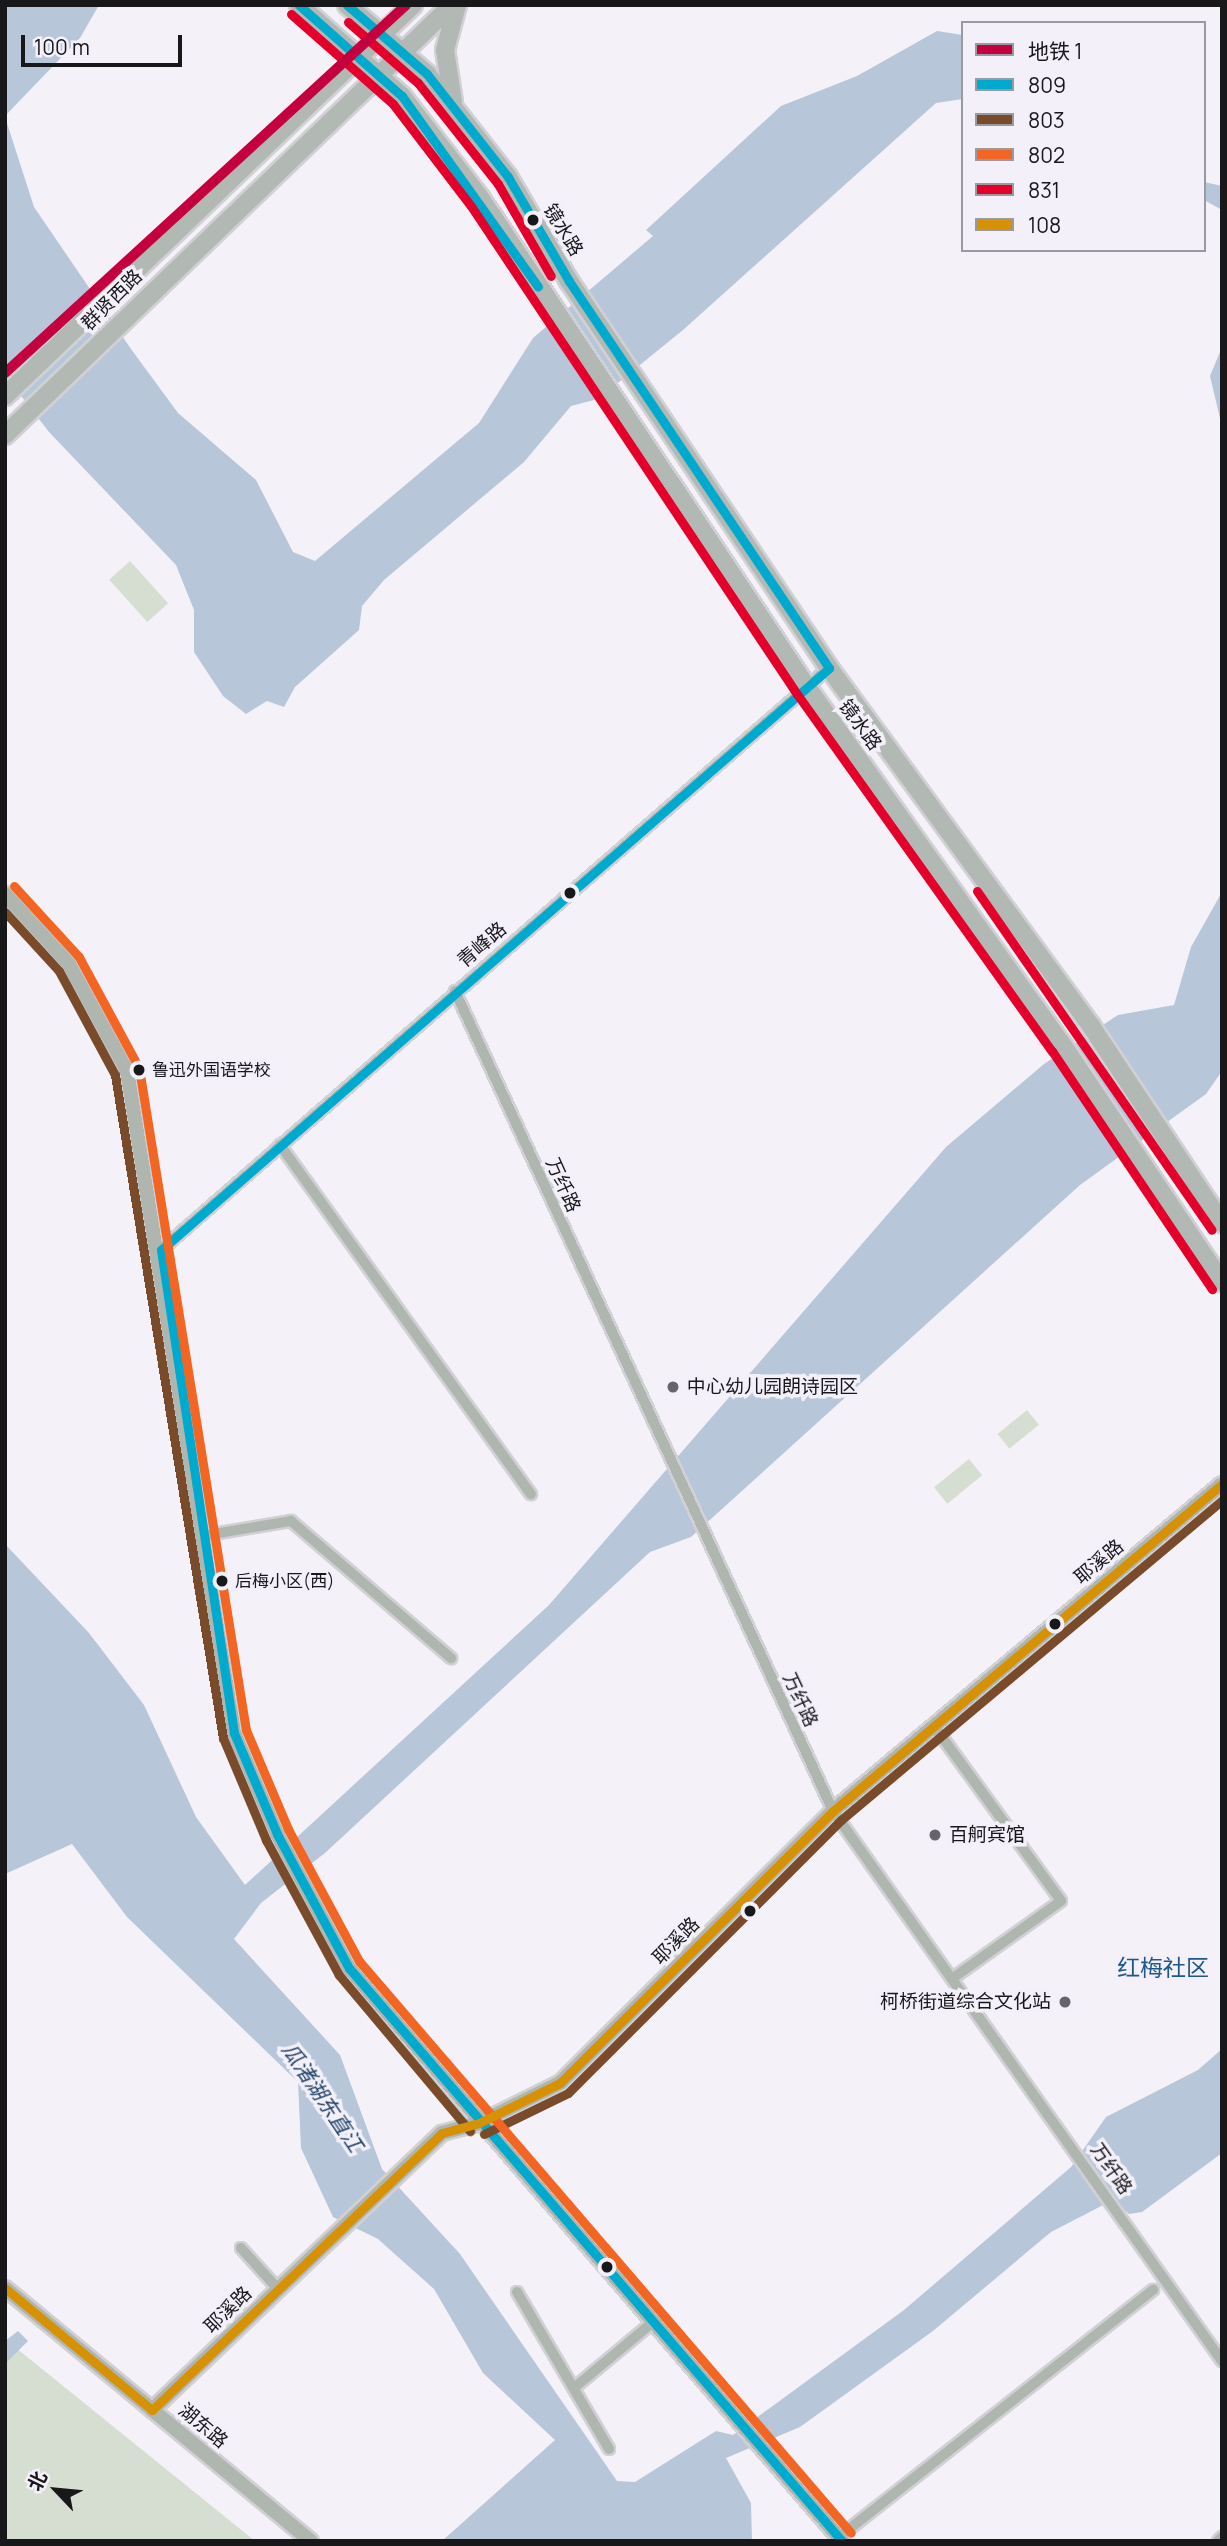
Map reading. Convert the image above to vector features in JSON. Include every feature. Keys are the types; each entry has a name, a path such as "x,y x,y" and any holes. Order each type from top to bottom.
{"main road":[{"name":"镜水路","path":"299,5 379,76 481,200 807,687 1062,1044 1222,1282"},
{"name":"镜水路","path":"347,5 402,53 454,109 508,177 569,281 829,668 1091,1026 1222,1223"},
{"name":"群贤西路","path":"5,396 413,5"},
{"name":"群贤西路","path":"6,434 452,5"},
{"path":"454,109 445,50 457,5"}],"street":[{"name":"青峰路","path":"161,1250 455,991 829,668"},
{"path":"5,894 69,964 127,1071 161,1250 201,1536 234,1733 277,1834 349,1968 479,2123 840,2539 1153,2290"},
{"name":"万纤路","path":"455,991 665,1455 833,1811 1071,2142 1222,2361"},
{"path":"280,1145 531,1494"},
{"name":"耶溪路","path":"152,2410 442,2133 479,2123 560,2083 833,1811 1222,1484"},
{"path":"201,1536 291,1521 451,1658"},
{"path":"934,1726 1061,1901 953,1978"},
{"path":"240,2248 278,2289"},
{"name":"湖东路","path":"5,2288 311,2541"},
{"path":"517,2292 609,2449"},
{"path":"574,2388 652,2323"}],"shaded area":[{"path":"130,561 168,603 147,622 109,580"},
{"path":"1027,1410 1039,1425 1009,1449 997,1434"},
{"path":"969,1459 982,1475 947,1504 934,1487"},
{"path":"5,2339 255,2541 5,2541"}],"water":[{"path":"5,5 99,5 80,38 5,116"},
{"path":"937,31 961,35 961,99 936,103 683,330 598,399 571,406 524,462 384,580 362,606 359,630 295,687 284,707 267,701 246,714 223,696 194,652 194,610 176,565 49,432 5,375 5,117 34,207 131,349 178,413 256,480 293,552 315,561 479,423 533,338 653,236 646,230 781,106 857,76"},
{"path":"1206,182 1222,186 1222,210 1206,201"},
{"path":"1222,347 1222,427 1210,376"},
{"name":"瓜渚湖东直江","path":"1222,892 1222,1071 1206,1094 1080,1185 691,1537 650,1552 325,1853 261,1903 234,1939 340,2055 382,2169 460,2254 617,2481 635,2482 716,2431 733,2435 904,2310 1071,2167 1106,2117 1198,2070 1222,2049 1222,2153 1142,2212 1129,2214 1113,2200 1051,2232 933,2331 800,2427 726,2458 751,2503 752,2541 442,2541 555,2440 483,2373 434,2289 378,2239 333,2217 301,2148 298,2082 127,1917 72,1844 5,1874 5,1544 89,1633 144,1705 196,1817 245,1885 549,1605 946,1147 1044,1064 1118,1015 1174,1005 1191,947"},
{"path":"18,2331 28,2341 5,2364 5,2341"}],"metro line":[{"name":"1","path":"5,373 406,5"}],"transit line":[{"name":"809","path":"299,5 402,96 538,287"},
{"name":"809","path":"161,1250 829,668 569,281 508,177 427,74 347,5"},
{"name":"831","path":"291,14 393,104 471,206 797,694 1052,1051 1212,1289"},
{"name":"831","path":"348,22 418,83 498,184 551,276"},
{"name":"802","path":"14,886 79,957 139,1068 246,1730 288,1829 359,1961 851,2533"},
{"name":"831","path":"977,891 1212,1230"},
{"name":"803","path":"5,912 59,971 115,1075 223,1738 266,1840 339,1975 470,2131"},
{"name":"809","path":"161,1250 234,1733 277,1834 349,1968 842,2541"},
{"name":"108","path":"5,2288 152,2410 442,2133 479,2123 560,2083 833,1811 1222,1484"},
{"name":"803","path":"484,2134 568,2093 841,1820 1222,1500"}],"place":[{"name":"鲁迅外国语学校","path":"139,1070"},
{"name":"中心幼儿园朗诗园区","path":"673,1387"},
{"name":"后梅小区(西)","path":"222,1581"},
{"name":"百舸宾馆","path":"935,1835"},
{"name":"柯桥街道综合文化站","path":"1065,2002"}],"district":[{"name":"红梅社区","path":"1163,1967"}]}
